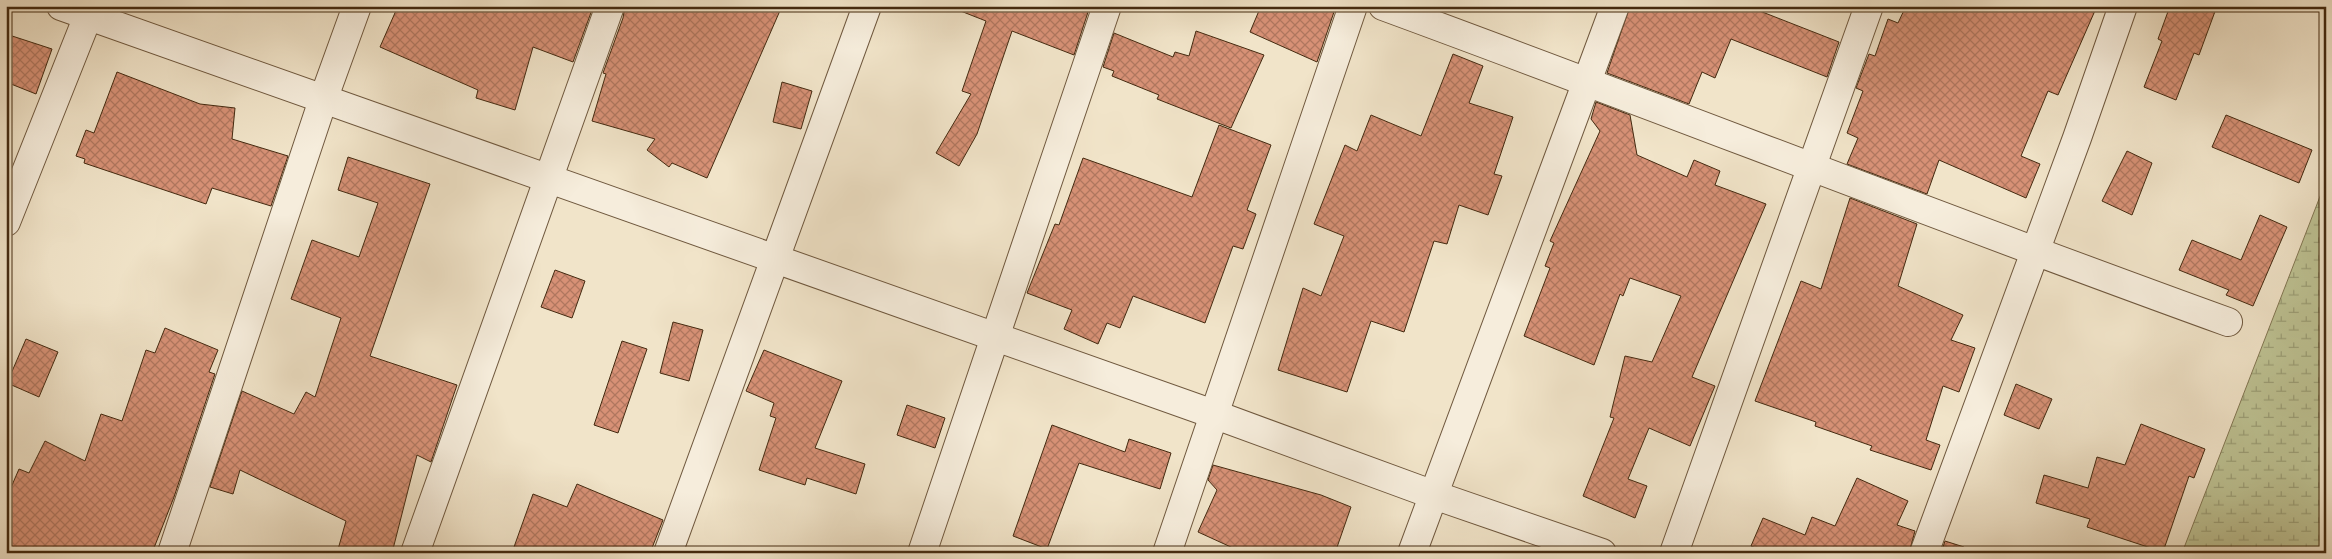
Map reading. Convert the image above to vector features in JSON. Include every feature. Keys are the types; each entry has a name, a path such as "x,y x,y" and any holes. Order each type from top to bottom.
{"street":[{"path":"61,6 91,11 323,100 548,178 1216,415 1434,495 1602,553"},
{"path":"172,553 323,100 357,6"},
{"path":"415,553 610,6"},
{"path":"668,553 867,6"},
{"path":"922,553 1107,6"},
{"path":"1167,553 1216,415 1353,6"},
{"path":"1383,6 1588,81 2035,253 2228,322"},
{"path":"1412,553 1615,6"},
{"path":"1674,553 1869,6"},
{"path":"1924,553 2035,253 2123,6"},
{"path":"6,222 91,11"}],"green space":[{"path":"2326,181 2326,553 2182,553"}],"building":[{"path":"398,6 593,7 573,62 533,47 515,110 476,98 478,90 380,47"},
{"path":"625,6 782,6 707,178 672,163 669,167 647,150 655,139 592,121 606,74 603,73 623,18"},
{"path":"953,6 1090,6 1074,55 1012,31 977,134 959,166 936,153 971,94 962,91 986,21 953,8"},
{"path":"1261,6 1329,6 1335,9 1317,62 1250,32"},
{"path":"1630,6 1747,6 1839,42 1827,77 1731,39 1715,78 1702,72 1689,104 1607,73"},
{"path":"1906,6 2097,6 2058,95 2048,91 2021,156 2040,164 2026,198 1939,160 1927,194 1847,164 1858,138 1847,133 1863,91 1856,88 1869,54 1875,56 1888,19 1898,23"},
{"path":"2170,6 2217,6 2199,55 2194,53 2176,100 2144,87 2162,41 2158,39"},
{"path":"1196,31 1264,55 1231,128 1157,99 1159,95 1112,76 1114,71 1103,67 1114,33 1173,57 1175,52 1189,56"},
{"path":"6,34 52,49 36,94 6,82"},
{"path":"1453,54 1483,66 1469,103 1513,117 1494,174 1502,176 1488,215 1459,205 1447,244 1434,241 1404,332 1371,321 1347,392 1278,370 1303,288 1321,296 1344,236 1314,224 1345,145 1357,151 1371,115 1421,136"},
{"path":"117,72 200,104 235,108 232,139 288,156 271,206 212,188 206,204 84,163 85,159 76,156 86,130 94,133"},
{"path":"782,82 812,91 801,129 773,122"},
{"path":"1596,102 1630,115 1637,155 1687,177 1694,160 1720,171 1715,185 1766,204 1692,377 1715,386 1690,446 1649,428 1628,479 1647,486 1635,518 1583,496 1614,418 1610,417 1625,356 1652,362 1681,296 1630,278 1623,296 1620,294 1594,365 1524,336 1550,268 1545,266 1554,243 1550,241 1600,131 1591,119"},
{"path":"2226,115 2312,150 2299,183 2212,147"},
{"path":"1219,125 1271,145 1247,210 1256,214 1243,249 1233,246 1205,323 1133,296 1120,328 1107,323 1098,344 1064,329 1072,310 1027,293 1055,224 1059,225 1083,158 1192,197"},
{"path":"2127,151 2152,163 2132,215 2102,201"},
{"path":"348,157 430,184 370,356 457,385 431,462 417,455 392,553 337,553 346,521 240,470 233,494 210,487 242,391 294,414 306,392 315,397 341,318 291,299 312,240 359,257 378,203 338,190"},
{"path":"1850,198 1917,224 1898,286 1963,315 1951,340 1975,348 1959,392 1943,386 1926,440 1940,445 1931,470 1870,450 1872,446 1815,426 1816,422 1755,401 1801,281 1821,289"},
{"path":"2260,215 2287,227 2253,306 2226,295 2229,290 2179,270 2192,240 2241,260"},
{"path":"555,270 585,281 572,318 541,307"},
{"path":"673,322 703,330 689,381 660,373"},
{"path":"165,328 218,350 209,372 215,374 174,497 152,553 6,553 6,499 19,469 29,473 45,441 85,461 101,414 122,421 146,350 155,353"},
{"path":"26,339 58,352 39,397 7,383"},
{"path":"622,341 647,349 618,433 594,425"},
{"path":"764,350 842,381 815,448 865,464 856,494 807,478 805,485 759,470 776,418 770,416 774,403 746,391"},
{"path":"2016,384 2052,399 2039,429 2004,415"},
{"path":"907,405 945,418 935,448 897,435"},
{"path":"2141,424 2205,449 2194,478 2189,476 2163,552 2087,527 2090,519 2036,503 2044,475 2088,488 2097,457 2125,465"},
{"path":"1052,425 1125,452 1129,439 1171,453 1160,489 1079,463 1047,549 1013,536"},
{"path":"1213,465 1321,495 1351,507 1335,553 1244,553 1198,532 1217,490 1208,480"},
{"path":"1857,478 1908,501 1897,525 1915,531 1909,553 1766,553 1751,546 1763,518 1805,535 1812,517 1835,526"},
{"path":"577,484 663,520 650,553 530,553 514,547 533,494 567,507"},
{"path":"1945,541 1964,547 1963,553 1941,553"}]}
